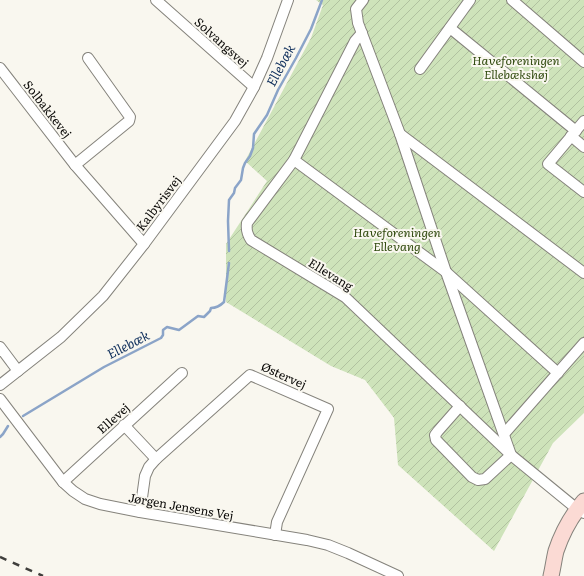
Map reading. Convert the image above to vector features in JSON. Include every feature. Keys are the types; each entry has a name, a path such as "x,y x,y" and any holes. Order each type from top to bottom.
{"street":[{"name":"Solvangsvej","path":"156,0 254,87"},
{"name":"Kalbyrisvej","path":"0,385 61,337 103,296 144,244 235,121 254,87 267,58 288,0"},
{"path":"363,0 356,9 358,23 400,134 446,272 511,455 485,479 478,480 472,477 436,440 435,436 438,430 460,406"},
{"path":"420,69 470,0"},
{"path":"512,0 584,62"},
{"path":"450,28 573,134 584,146"},
{"name":"Ellevang","path":"362,33 355,41 294,160 247,223 246,230 248,236 251,240 345,297 511,455 582,508"},
{"path":"75,165 129,121 130,117 88,58"},
{"name":"Solbakkevej","path":"0,68 75,165 144,244"},
{"path":"584,121 548,164 584,192"},
{"path":"400,134 584,273"},
{"path":"294,160 446,272 558,373"},
{"path":"504,434 584,343"},
{"path":"0,348 18,371"},
{"name":"Ellevej","path":"63,482 182,373"},
{"name":"Østervej","path":"140,512 145,476 149,467 156,459 250,375 328,409 278,522 275,535"},
{"name":"Jørgen Jensens Vej","path":"0,399 63,482 85,499 100,504 140,512 307,540 328,545 398,576"},
{"path":"124,425 156,459"},
{"path":"551,576 557,550 565,530 582,508"}],"green space":[{"name":"Haveforeningen Ellevang","path":"316,0 584,0 584,413 553,443 494,551 398,465 394,418 365,380 331,366 226,302 226,244 267,181 245,161 311,38 323,5"}],"waterway":[{"name":"Ellebæk","path":"229,251 229,200 241,180 243,168 253,148 254,134 267,115 278,90 311,29 322,0"},
{"name":"Ellebæk","path":"23,416 104,367 161,338 163,335 163,330 167,327 179,330 198,316 204,317 211,308 221,305 224,302 229,263"},
{"name":"Ellebæk","path":"0,437 8,426"}],"railway":[{"path":"0,557 43,576"}],"park label":[{"name":"Haveforeningen Ellebækshøj","path":"516,67"}]}
